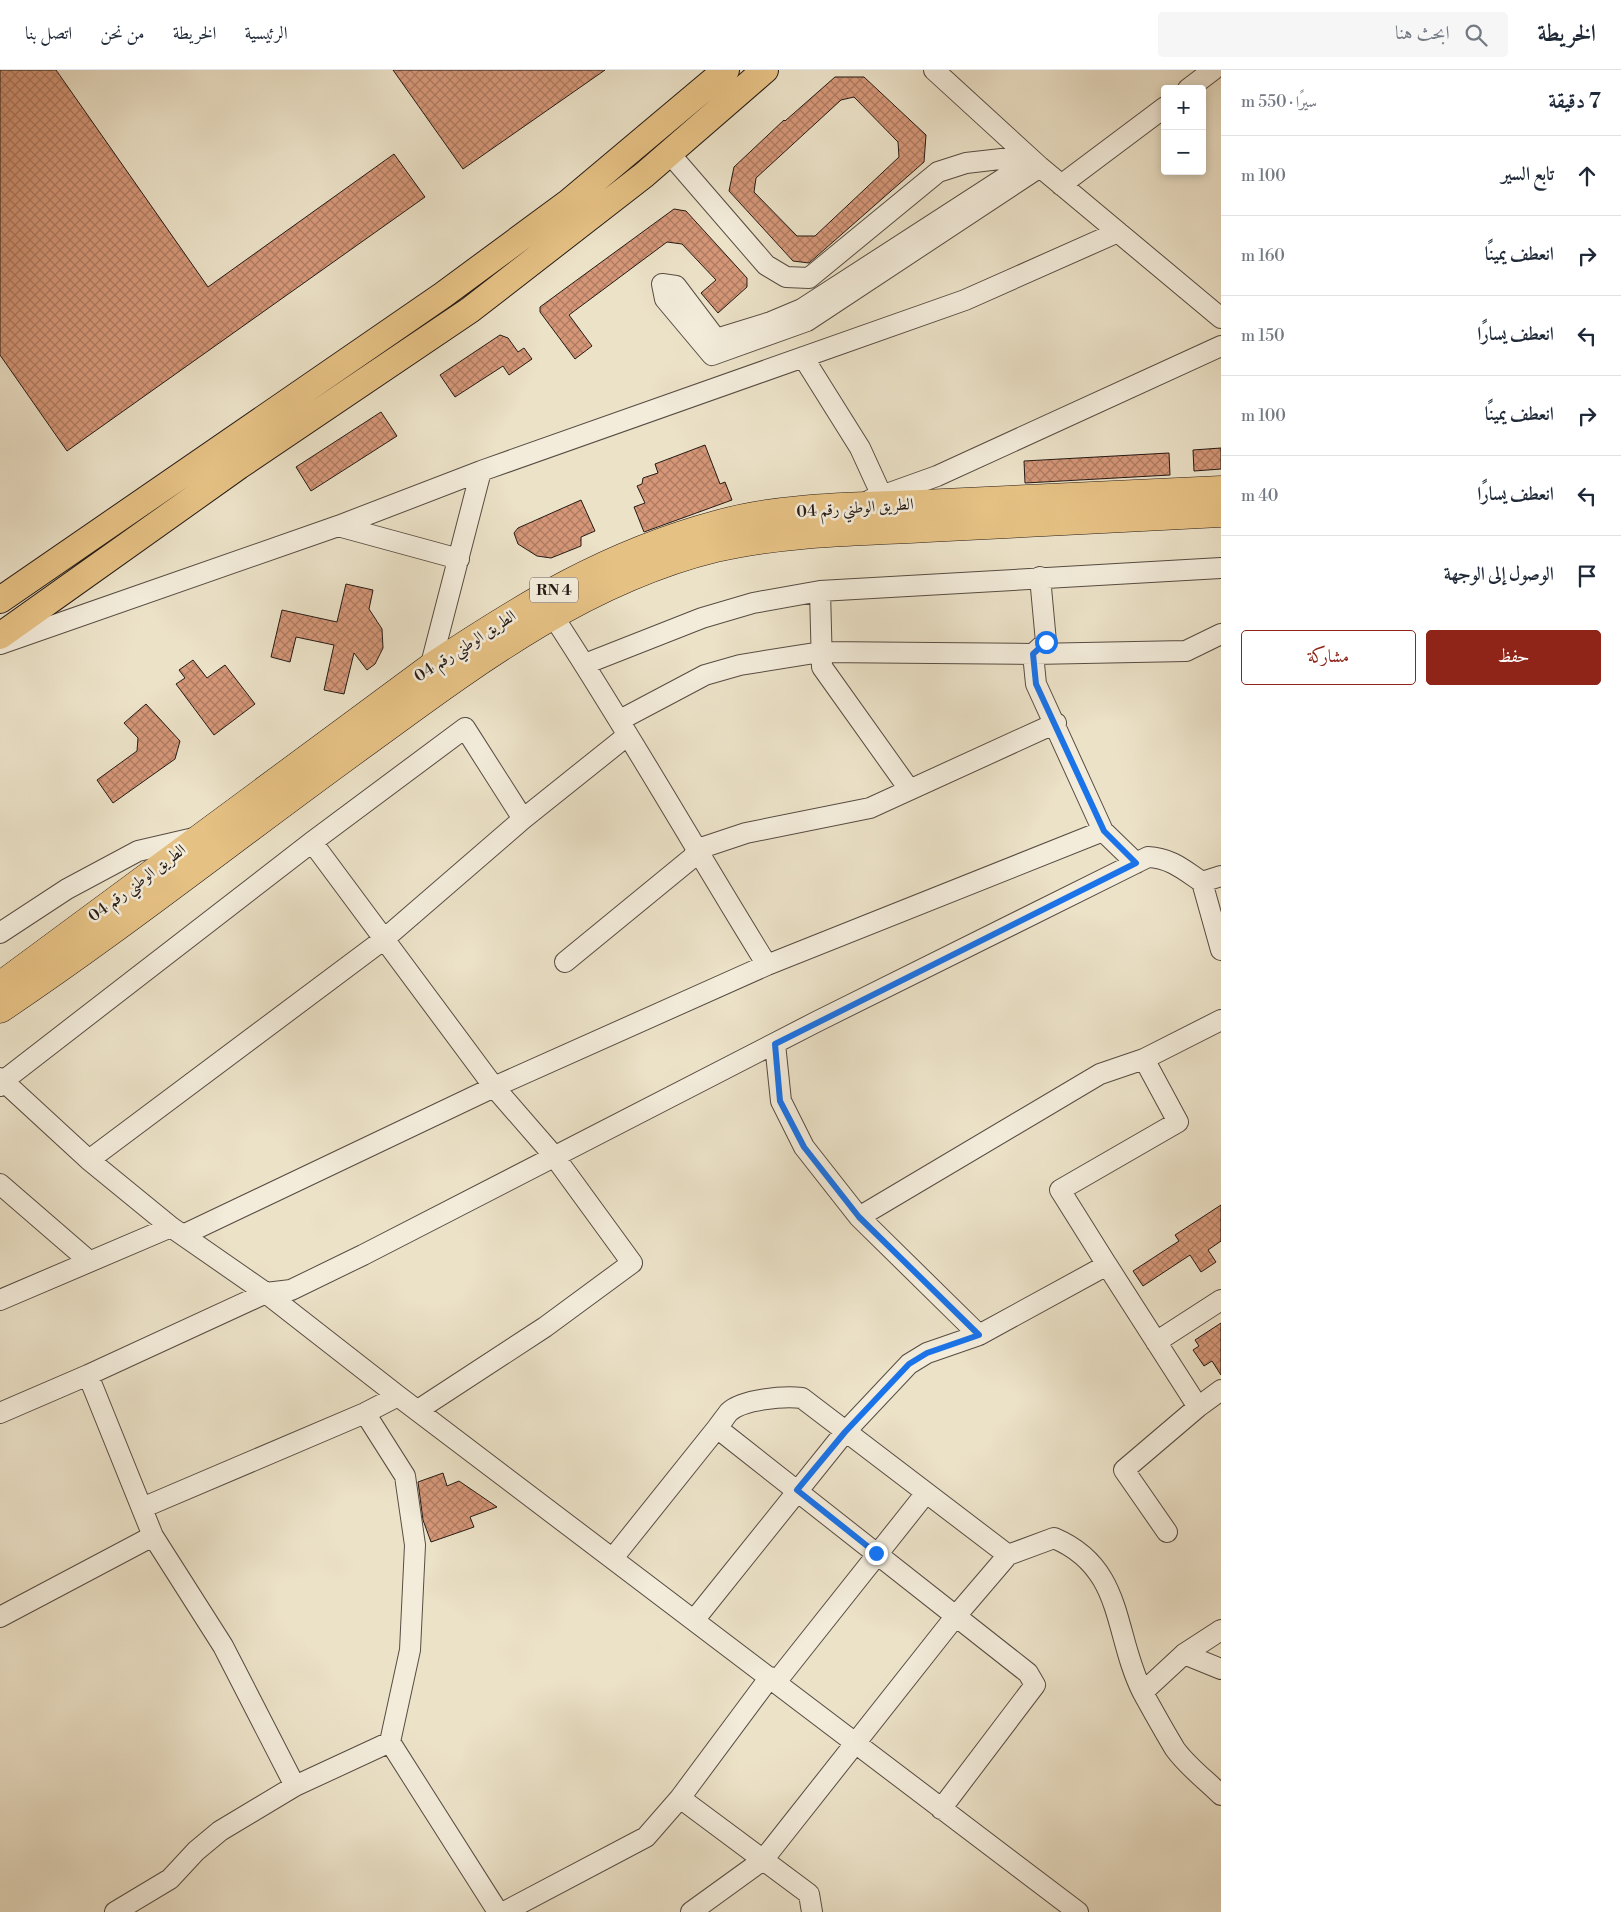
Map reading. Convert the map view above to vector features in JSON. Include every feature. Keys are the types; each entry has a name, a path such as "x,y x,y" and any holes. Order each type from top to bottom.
{"highway":[{"name":"الطريق الوطني رقم 04","path":"0,986 430,668 501,621 568,582 619,557 720,523 770,514 853,507 1221,490"},
{"name":"الطريق الوطني رقم 04","path":"0,1009 77,957 253,824 463,671 553,616 616,583 670,562 716,548 815,533 1221,513"}],"main road":[{"path":"0,600 443,295 569,202 726,70"},
{"path":"0,636 239,466 470,310 546,253 670,154 765,70"}],"street":[{"path":"934,70 1033,161 1221,318"},
{"path":"1193,85 1214,70"},
{"path":"1061,184 1161,109"},
{"path":"670,154 766,265 786,277 809,278 938,172 966,163 1033,161"},
{"path":"1033,161 806,321 774,334 712,355 666,299 662,284 676,286 716,339 771,322 802,309 1033,161"},
{"path":"0,644 338,526 481,471 965,300 1118,232"},
{"path":"853,507 937,476 1221,346"},
{"path":"803,357 860,448 882,496"},
{"path":"430,668 481,471"},
{"path":"338,526 458,558"},
{"path":"585,664 702,618 753,603 820,591 1221,568"},
{"path":"1033,654 1046,642 1040,577"},
{"path":"820,591 822,667 908,789"},
{"path":"553,616 624,727 696,851 767,965"},
{"path":"89,1160 383,940 523,820 624,727 705,675 740,665 821,652 1033,654 1186,651 1221,634"},
{"path":"1033,654 1036,684 1056,722 1104,831 1136,863"},
{"path":"566,962 696,851 746,833 870,808 1056,722"},
{"path":"523,820 465,728 312,842 1,1082 89,1160 177,1231 266,1293 398,1396 695,1619 1078,1912"},
{"path":"0,1300 89,1261 177,1231 767,965 1104,831"},
{"path":"0,933 67,889 138,851 199,837"},
{"path":"312,842 494,1088 554,1156 632,1263 545,1327 418,1410"},
{"path":"0,1413 88,1375 266,1293 291,1290 318,1277 775,1044 1148,857 1173,862 1212,879 1221,950"},
{"path":"859,1217 1100,1074 1144,1059 1221,1020"},
{"path":"775,1044 780,1101 804,1147 859,1217 979,1335"},
{"path":"1144,1059 1178,1122 1060,1190 1198,1407"},
{"path":"0,1184 89,1261"},
{"path":"695,1619 845,1432 909,1364 927,1353 979,1335 1106,1265"},
{"path":"1156,1342 1221,1300"},
{"path":"88,1375 152,1536 223,1646 295,1786"},
{"path":"1167,1532 1124,1470 1198,1407 1221,1390"},
{"path":"142,1508 365,1413 398,1396"},
{"path":"613,1558 730,1412 741,1405 785,1396 802,1398 1008,1555"},
{"path":"365,1413 405,1476 415,1545 410,1650 390,1742 498,1912"},
{"path":"717,1428 1028,1673 1035,1685 941,1809"},
{"path":"504,1912 646,1837 680,1798 773,1679 926,1493"},
{"path":"0,1617 152,1536"},
{"path":"691,1912 763,1860 955,1617 1008,1555 1054,1538 1071,1545 1095,1567 1110,1589 1129,1663 1143,1692 1176,1750 1221,1795"},
{"path":"1143,1692 1184,1654 1221,1630"},
{"path":"1184,1654 1221,1668"},
{"path":"115,1912 170,1879 196,1851 220,1831 295,1786 390,1742"},
{"path":"680,1798 809,1894 812,1912"}],"building":[{"path":"0,70 56,70 208,287 394,154 425,197 67,451 0,355"},
{"path":"393,70 605,70 463,169"},
{"path":"835,77 864,77 926,135 924,162 809,263 793,261 729,191 734,167","holes":["854,97 898,142 899,157 815,236 797,236 754,192 756,178 841,100"]},
{"path":"674,209 686,211 747,278 747,287 718,313 701,293 716,280 682,244 667,242 569,315 592,346 575,359 540,312 540,307"},
{"path":"500,335 508,338 518,352 524,348 532,359 509,375 503,366 455,397 440,375"},
{"path":"381,412 397,436 311,491 296,467"},
{"path":"705,445 720,484 725,482 732,500 644,532 634,507 645,503 637,486 642,484 643,478 658,473 655,464"},
{"path":"1221,448 1221,469 1194,471 1193,450"},
{"path":"1169,453 1170,475 1025,483 1024,461"},
{"path":"581,500 595,531 581,537 581,546 551,558 537,556 518,544 514,533 518,528"},
{"path":"346,584 373,590 369,609 382,629 383,648 375,664 367,670 354,653 344,694 324,690 334,645 296,637 290,662 271,657 282,610 337,622"},
{"path":"193,660 207,678 225,665 255,704 214,735 176,684 185,678 179,670"},
{"path":"146,704 180,741 175,759 113,803 97,780 137,751 138,738 124,723"},
{"path":"1221,1205 1221,1241 1208,1250 1216,1262 1201,1272 1190,1255 1143,1286 1133,1271 1179,1241 1175,1235"},
{"path":"1221,1323 1221,1375 1212,1361 1204,1366 1193,1350 1199,1346 1195,1340"},
{"path":"443,1473 447,1486 459,1481 497,1507 470,1517 474,1527 431,1542 423,1520 418,1482"}],"route":[{"path":"876,1553 797,1490 845,1432 909,1364 927,1353 979,1335 926,1285 859,1217 804,1147 780,1101 775,1044 1136,863 1104,831 1056,722 1036,684 1033,654 1046,642"}]}
